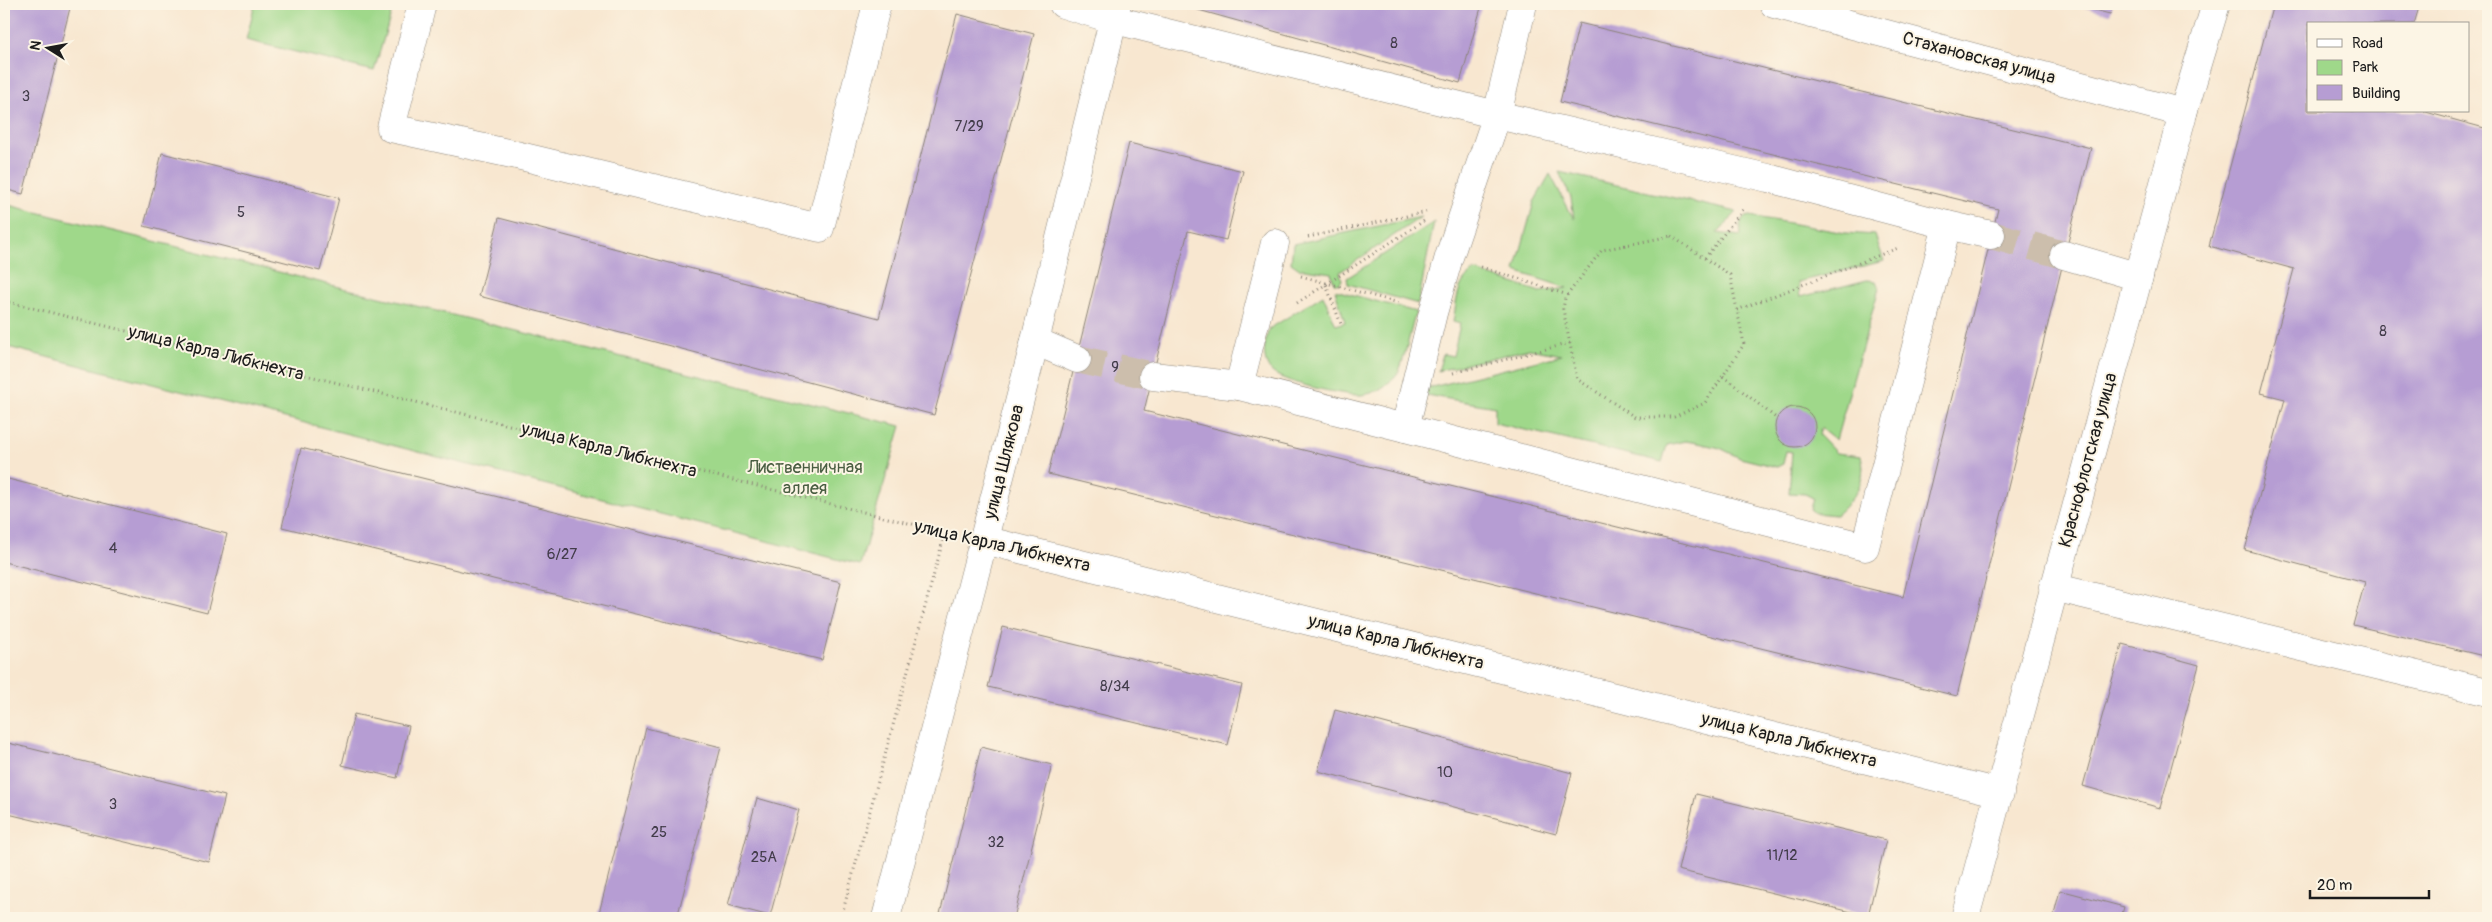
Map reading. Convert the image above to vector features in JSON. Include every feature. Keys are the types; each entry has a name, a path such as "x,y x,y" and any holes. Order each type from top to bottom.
{"street":[{"path":"422,4 391,128 512,154 820,228 877,4"},
{"path":"1063,4 1116,12 1497,115 1768,178 1946,227 1991,235"},
{"path":"1405,428 1433,313 1449,257 1497,115 1523,4"},
{"name":"Стахановская улица","path":"1774,4 2183,113"},
{"name":"Краснофлотская улица","path":"1965,918 2183,113 2216,4"},
{"name":"улица Шлякова","path":"886,918 1035,341 1116,12"},
{"path":"1153,376 1239,386 1865,547 1946,227"},
{"path":"1239,386 1275,243"},
{"path":"2064,255 2139,277"},
{"path":"1035,341 1077,359"},
{"name":"улица Карла Либкнехта","path":"984,540 2000,793"},
{"path":"2053,588 2488,692"}],"path":[{"path":"1706,258 1768,178"},
{"path":"1275,243 1442,209 1471,192"},
{"path":"1252,332 1426,220"},
{"path":"1737,310 1946,227"},
{"path":"1671,236 1730,275 1744,344 1705,404 1674,417 1636,417 1577,379 1563,309 1568,295 1602,250 1671,236"},
{"path":"1449,257 1568,295"},
{"path":"1327,284 1433,313"},
{"path":"1327,284 1340,324"},
{"name":"улица Карла Либкнехта","path":"4,301 945,533 984,540"},
{"path":"1416,383 1570,343"},
{"path":"1723,376 1776,418"},
{"path":"841,918 945,533"}],"green space":[{"path":"255,4 394,4 374,71 246,40"},
{"path":"1559,172 1737,212 1717,233 1741,236 1740,224 1743,218 1750,216 1845,233 1875,235 1884,261 1798,282 1800,297 1867,280 1876,281 1879,288 1836,440 1821,428 1819,435 1836,453 1861,456 1863,465 1863,474 1858,489 1836,515 1815,513 1810,509 1813,498 1805,494 1789,493 1792,452 1786,451 1783,464 1777,467 1740,458 1720,448 1685,441 1667,445 1662,462 1495,423 1495,407 1426,395 1424,389 1562,355 1529,349 1438,371 1443,354 1453,356 1460,324 1453,322 1458,292 1469,275 1476,271 1540,292 1567,288 1515,271 1534,202 1550,174 1574,219 1571,198"},
{"name":"Лиственничная аллея","path":"4,204 901,426 860,565 4,346"},
{"path":"1421,217 1340,272 1342,280 1339,284 1334,283 1331,273 1298,268 1291,263 1293,244"},
{"path":"1434,222 1418,304 1348,284 1347,278"},
{"path":"1335,290 1416,312 1405,354 1397,374 1386,385 1372,393 1353,395 1328,391 1285,379 1270,370 1265,360 1266,339 1269,329 1323,295 1336,325 1345,322"}],"building":[{"path":"4,4 71,4 23,194 4,189"},
{"path":"1177,4 1482,4 1460,83"},
{"path":"2070,4 2113,4 2110,14"},
{"path":"2273,4 2420,4 2415,22 2307,22 2307,112 2426,112 2488,129 2488,657 2353,625 2365,582 2245,550 2285,399 2261,393 2294,269 2209,246"},
{"path":"957,14 1034,34 934,415 479,296 499,218 879,318"},
{"path":"1579,23 2091,148 1957,696 1048,474 1129,143 1243,171 1226,240 1188,231 1144,411 1903,597 1998,209 1560,102"},
{"path":"162,153 339,198 320,271 144,226"},
{"path":"1799,407 1806,410 1812,416 1815,427 1814,435 1806,444 1799,447 1791,447 1784,444 1776,435 1775,423 1778,416 1787,408"},
{"path":"301,448 841,582 822,660 282,527"},
{"path":"4,478 227,534 207,613 4,562"},
{"path":"1003,627 1242,685 1228,745 988,687"},
{"path":"2122,644 2199,665 2160,808 2083,786"},
{"path":"1335,710 1572,773 1556,834 1318,771"},
{"path":"354,714 409,726 397,778 342,765"},
{"path":"646,728 721,747 677,918 598,917"},
{"path":"4,742 225,796 209,862 4,813"},
{"path":"981,747 1052,765 1014,918 939,918"},
{"path":"1696,794 1886,840 1868,916 1678,870"},
{"path":"757,798 799,810 770,916 728,905"},
{"path":"2060,890 2124,907 2121,918 2053,918"}],"tunnel":[{"path":"1991,235 2064,255"},
{"path":"1077,359 1153,376"}]}
